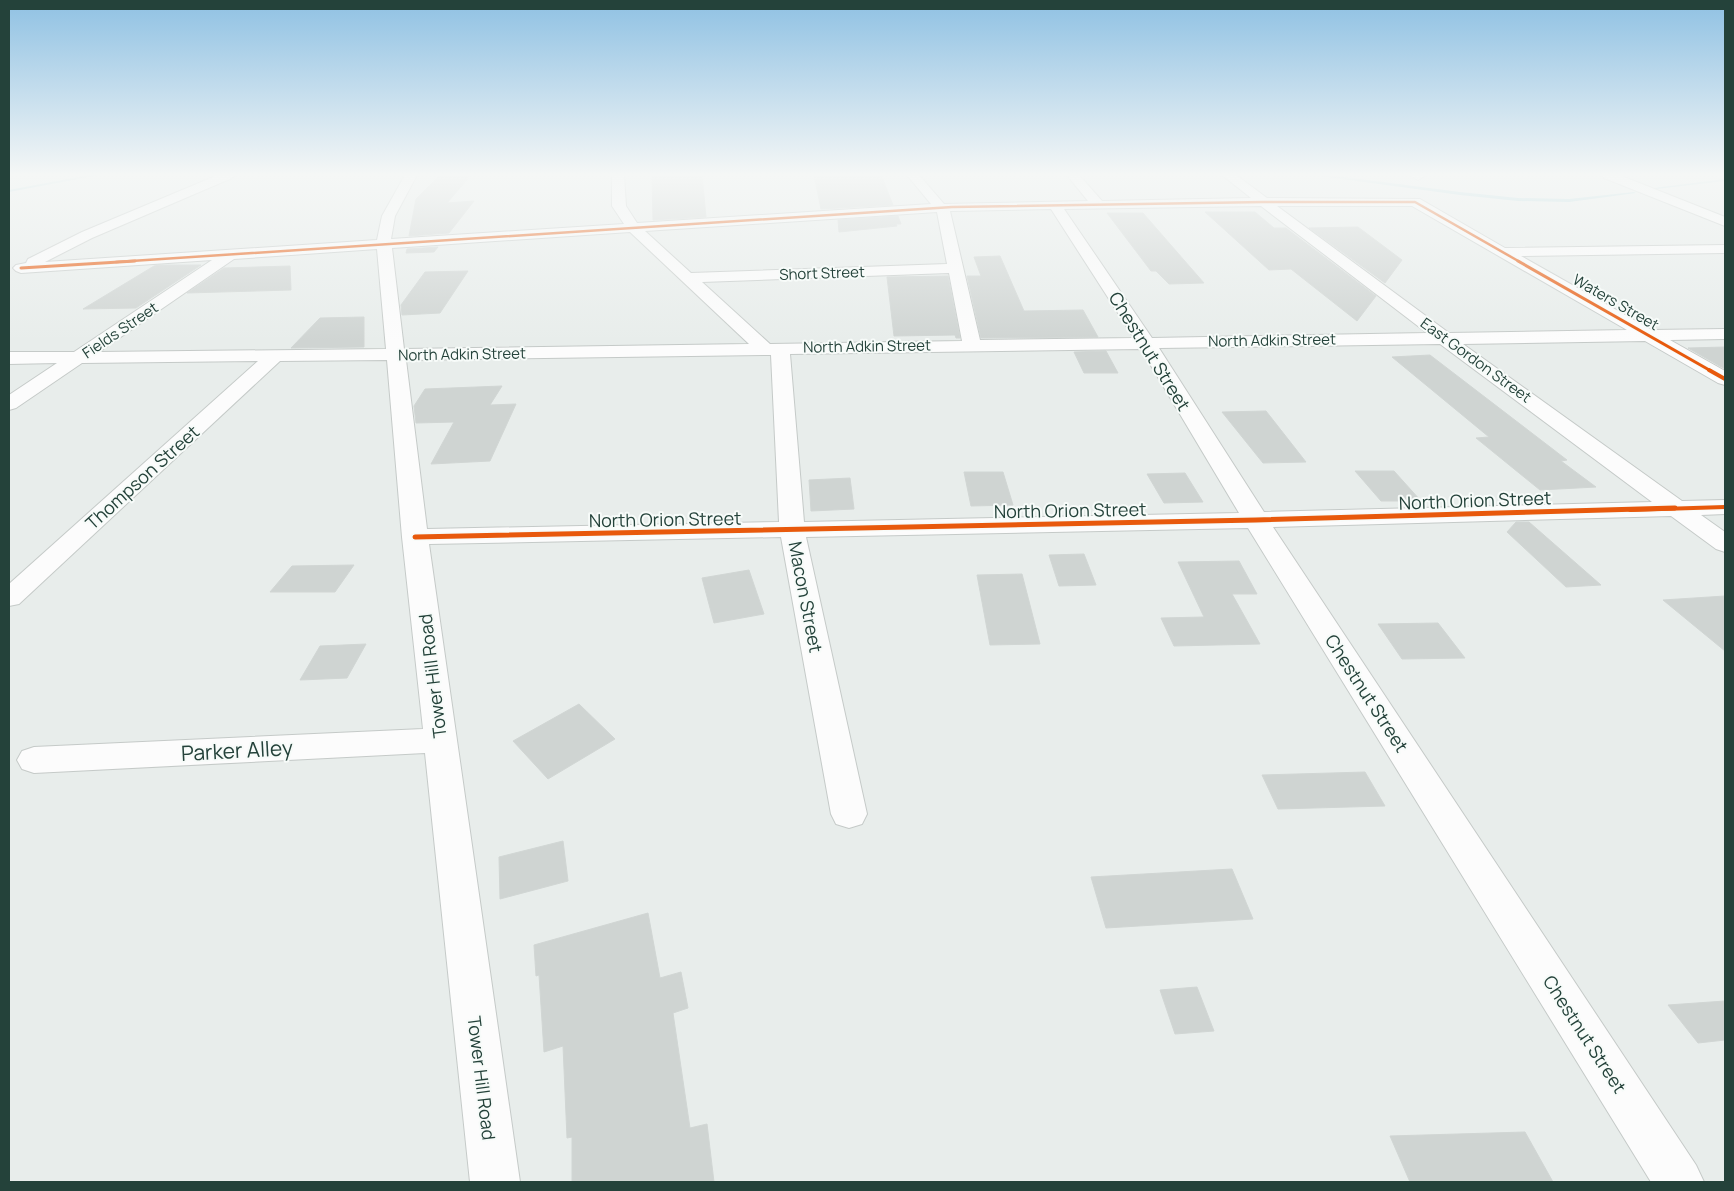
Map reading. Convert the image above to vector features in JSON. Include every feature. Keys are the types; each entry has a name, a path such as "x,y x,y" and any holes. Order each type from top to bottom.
{"street":[{"path":"9,274 97,231"},
{"name":"Tower Hill Road","path":"384,231 395,355 415,537 494,1182"},
{"path":"22,268 592,231"},
{"path":"635,231 772,348"},
{"path":"947,231 972,345"},
{"name":"Chestnut Street","path":"1072,231 1146,342 1256,520 1679,1182"},
{"name":"East Gordon Street","path":"1301,231 1725,544"},
{"name":"Waters Street","path":"1466,231 1725,379"},
{"path":"1504,252 1725,249"},
{"name":"Fields Street","path":"9,404 230,254"},
{"name":"Short Street","path":"688,278 956,268"},
{"name":"North Adkin Street","path":"9,358 395,355 1725,334"},
{"name":"Macon Street","path":"772,348 792,530 849,814"},
{"name":"Thompson Street","path":"9,598 275,356"},
{"name":"North Orion Street","path":"415,537 1256,520 1725,507"},
{"name":"Parker Alley","path":"34,760 440,740"}],"building":[{"path":"410,231 451,231 449,233 409,236"},
{"path":"1120,231 1158,231 1204,283 1169,284 1156,271 1151,271"},
{"path":"1226,231 1289,231 1376,296 1357,321 1291,269 1269,270"},
{"path":"1313,231 1363,231 1402,260 1385,283"},
{"path":"438,247 434,252 406,253 407,249"},
{"path":"1000,256 1024,311 1083,310 1098,337 981,338 967,276 981,276 974,257"},
{"path":"201,265 136,308 83,309 154,266"},
{"path":"290,266 291,290 187,293 224,268"},
{"path":"468,271 440,313 402,315 401,305 425,272"},
{"path":"948,276 960,338 956,338 955,335 894,336 887,277"},
{"path":"364,317 364,347 291,348 320,318"},
{"path":"1725,347 1725,369 1688,348"},
{"path":"1106,351 1118,373 1084,373 1074,352"},
{"path":"1430,355 1567,460 1561,461 1596,487 1540,490 1476,438 1489,437 1392,357"},
{"path":"502,386 490,405 516,404 490,461 431,464 454,422 416,423 414,406 425,389"},
{"path":"1266,411 1306,462 1263,463 1222,412"},
{"path":"1355,471 1394,471 1421,501 1381,501"},
{"path":"964,472 1003,472 1013,505 971,506"},
{"path":"1185,473 1203,502 1164,503 1147,474"},
{"path":"850,478 854,509 811,511 809,480"},
{"path":"1516,522 1529,522 1601,585 1566,587 1507,532"},
{"path":"1084,554 1096,585 1059,586 1049,555"},
{"path":"1239,561 1257,594 1232,594 1260,644 1174,646 1161,618 1204,617 1178,562"},
{"path":"354,565 335,592 270,592 292,566"},
{"path":"749,570 764,614 714,623 702,578"},
{"path":"1022,574 1040,644 990,645 977,575"},
{"path":"1725,596 1725,651 1663,600"},
{"path":"1438,623 1465,658 1402,659 1378,624"},
{"path":"366,644 347,678 300,680 320,646"},
{"path":"579,704 615,739 548,779 513,741"},
{"path":"1365,772 1385,806 1278,809 1262,775"},
{"path":"563,841 568,881 500,899 499,857"},
{"path":"1232,869 1253,919 1106,928 1091,877"},
{"path":"648,913 660,978 681,972 688,1008 673,1013 690,1128 707,1124 714,1182 572,1182 572,1137 567,1138 563,1046 544,1052 539,975 536,976 534,945"},
{"path":"1197,987 1214,1031 1175,1034 1160,990"},
{"path":"1725,1001 1725,1040 1698,1043 1668,1005"},
{"path":"1525,1132 1553,1182 1410,1182 1390,1136"}],"cycle path":[{"path":"21,268 592,231"},
{"path":"1465,231 1725,379"},
{"path":"415,537 1256,520 1725,507"}]}
